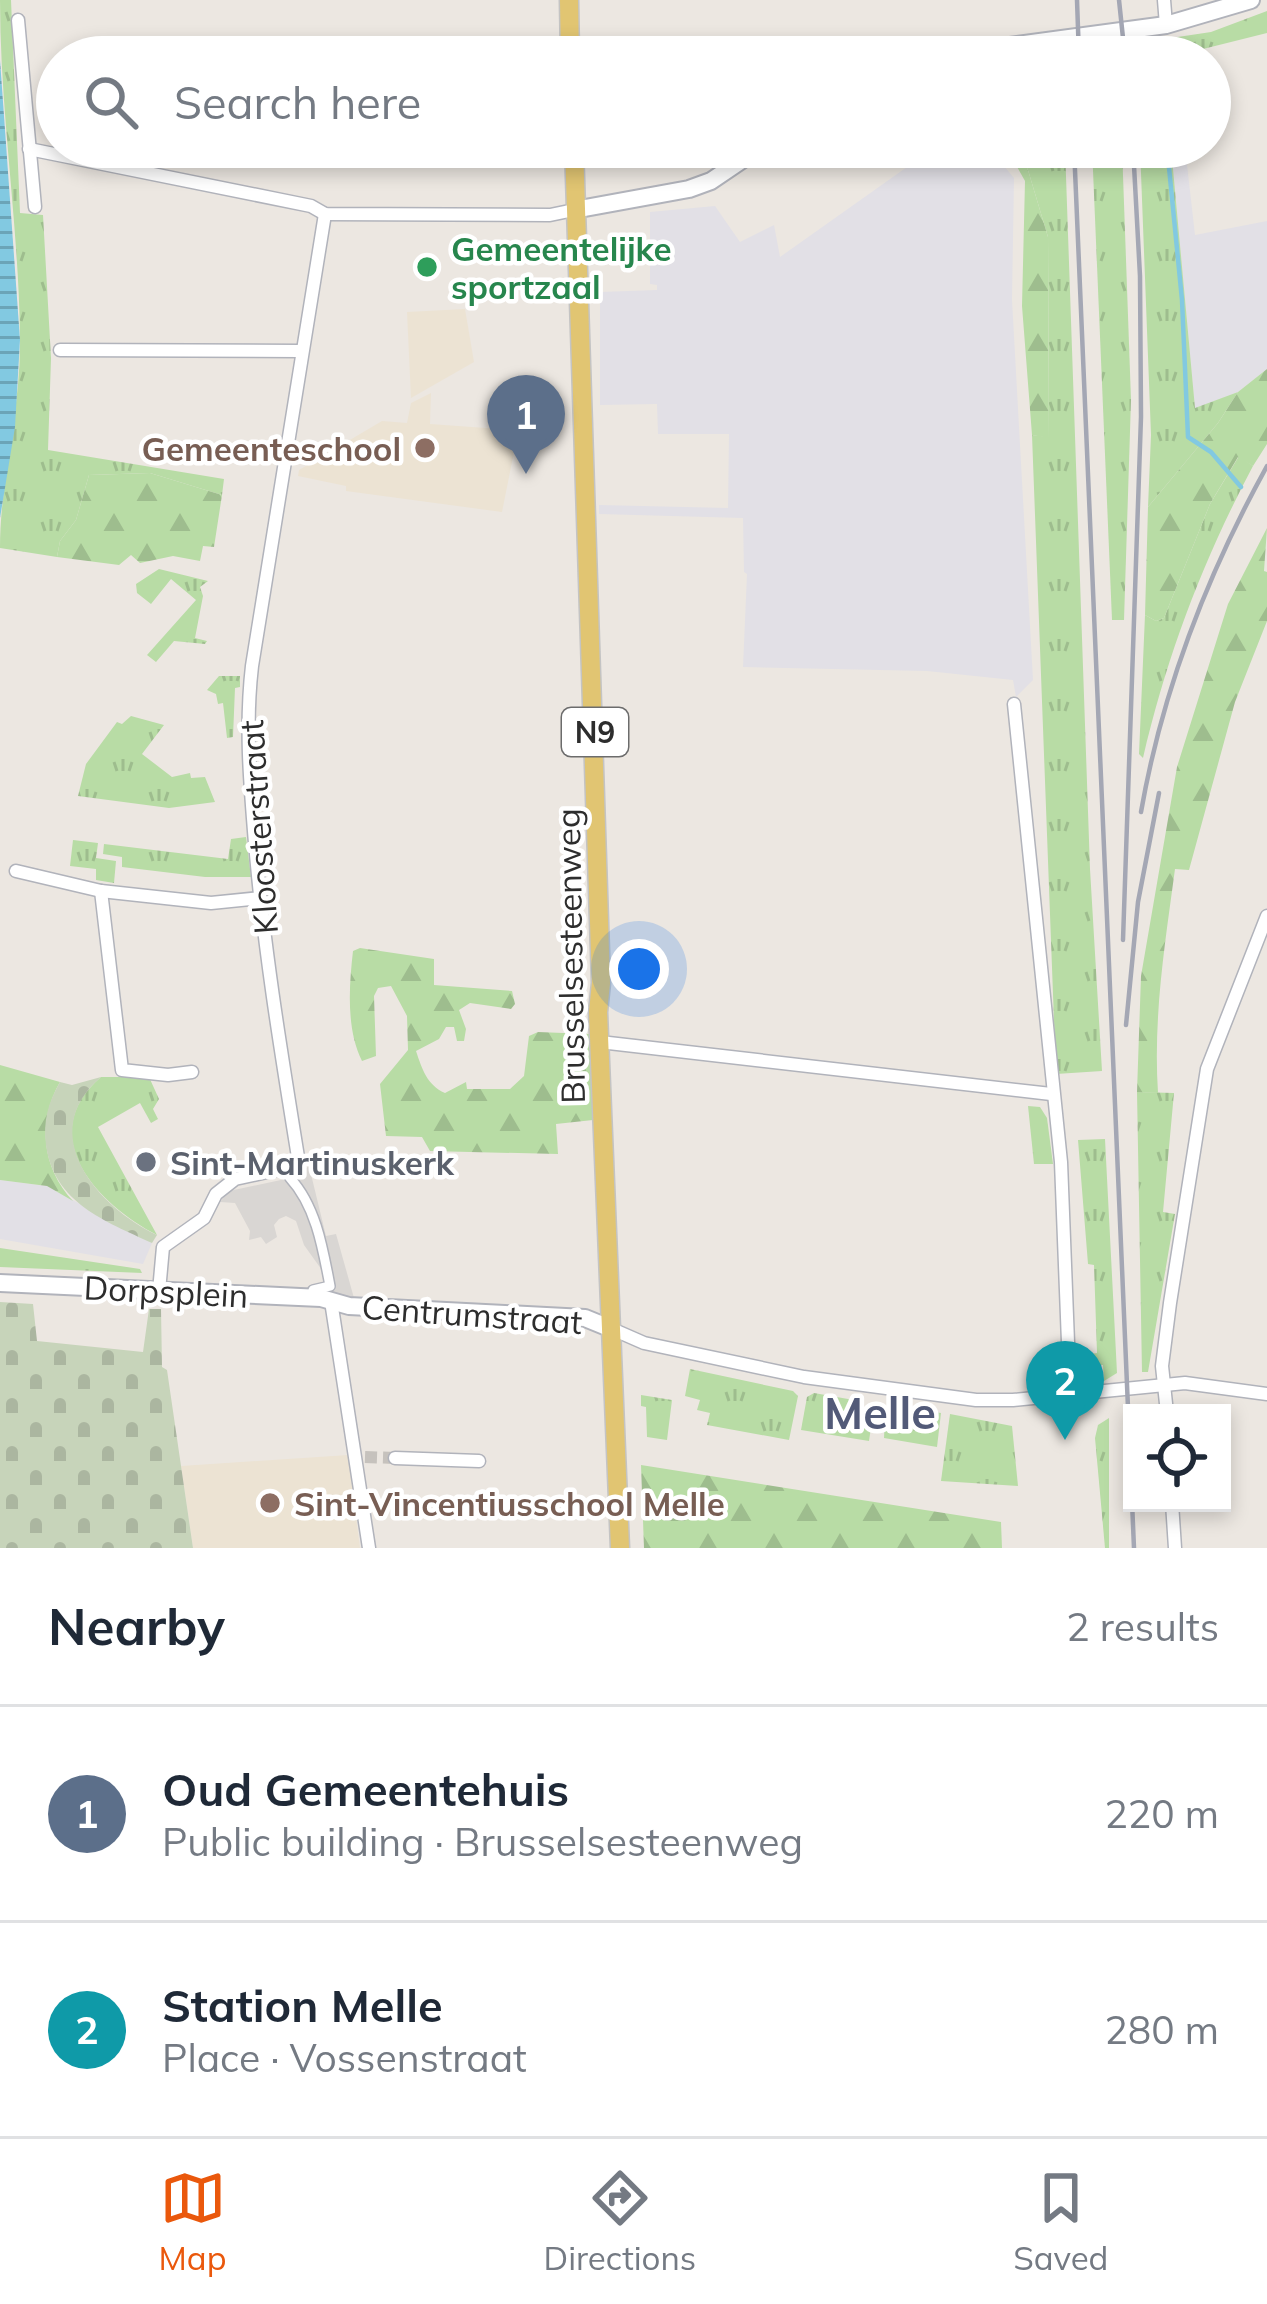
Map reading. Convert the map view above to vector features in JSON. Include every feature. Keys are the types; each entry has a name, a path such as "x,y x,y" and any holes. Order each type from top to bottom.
{"main road":[{"path":"569,0 570,36"},
{"path":"1084,36 1166,25 1251,0"},
{"name":"Brusselsesteenweg","path":"574,168 620,1548"},
{"path":"574,210 689,189 731,168"},
{"name":"Dorpsplein","path":"0,1283 331,1301"},
{"name":"Centrumstraat","path":"331,1301 349,1306 585,1318 612,1329"}],"street":[{"path":"1164,0 1166,25"},
{"path":"18,20 35,207"},
{"path":"29,149 36,150"},
{"path":"123,168 311,206 325,214 550,215 574,210"},
{"name":"Kloosterstraat","path":"159,1291 164,1247 204,1218 216,1194 235,1179 294,1166 298,1157 278,1044 246,740 251,672 325,214"},
{"path":"59,350 300,351"},
{"path":"1014,704 1061,1162 1070,1394"},
{"path":"16,871 101,891 211,903 260,898"},
{"path":"101,891 122,1070 168,1075 192,1072"},
{"path":"1165,1404 1162,1387 1170,1304 1208,1070 1267,916"},
{"path":"600,1042 1052,1094"},
{"path":"290,1178 303,1192 322,1245 330,1286 313,1290"},
{"path":"331,1301 361,1457 368,1548"},
{"path":"612,1329 644,1343 805,1378 976,1400 1185,1383 1267,1394"},
{"path":"395,1459 479,1461"},
{"path":"1173,1512 1175,1548"}],"shaded area":[{"path":"906,168 1006,168 1014,178 1012,300 1033,680 1016,697 1013,680 927,671 743,667 747,574 743,518 599,514 599,505 728,508 729,434 658,434 657,404 600,405 600,292 657,290 657,285 650,284 650,212 715,206 740,242 774,225 780,257"},
{"path":"1173,168 1187,168 1195,235 1267,221 1267,369 1238,392 1195,409"},
{"name":"Gemeenteschool","path":"465,309 474,362 411,398 407,312"},
{"name":"Gemeenteschool","path":"431,393 430,424 527,431 526,442 516,442 502,512 346,491 346,486 298,476 299,470 382,421 407,423 411,403"},
{"path":"309,1166 326,1236 336,1234 354,1298 310,1290 324,1282 324,1273 304,1245 296,1221 286,1216 279,1219 274,1225 277,1237 266,1244 261,1237 249,1240 250,1231 235,1203 220,1202 229,1191 295,1177"},
{"path":"0,1180 47,1186 152,1243 143,1264 0,1239"},
{"name":"Sint-Vincentiusschool Melle","path":"348,1455 360,1548 193,1548 181,1466"}],"green space":[{"path":"0,0 11,0 20,213 43,215 51,358 48,450 224,479 222,495 150,473 89,475 76,520 60,541 57,557 0,548 20,339"},
{"path":"1267,11 1267,33 1231,42 1231,36 1184,36 1211,32"},
{"path":"1018,168 1028,170 1048,237 1049,438 1032,435 1022,306 1025,181"},
{"path":"1066,168 1090,869 1102,1071 1056,1074 1032,435 1049,437 1048,237 1028,170"},
{"path":"1093,168 1123,168 1131,400 1124,620 1112,620"},
{"path":"1141,168 1173,168 1195,408 1238,392 1148,507 1151,435"},
{"path":"1267,369 1267,444 1253,466 1238,457 1210,504 1164,618 1156,621 1145,615 1148,507 1238,392"},
{"path":"1239,456 1253,466 1188,609 1143,758 1139,754 1145,615 1156,621 1164,618 1210,504"},
{"path":"150,473 222,495 214,547 203,546 200,561 173,556 140,563 131,555 119,565 57,557 60,541 76,520 89,475"},
{"path":"1267,528 1267,621 1235,702 1189,870 1175,869 1159,1009 1158,1093 1137,1092 1141,976 1177,767 1228,604"},
{"path":"159,569 208,581 200,587 203,596 195,638 207,641 174,641 156,662 147,655 196,600 171,579 151,604 137,593 136,584"},
{"path":"219,676 240,676 233,737 227,738 223,703 218,704 216,694 207,690"},
{"path":"131,716 164,725 142,754 172,777 190,773 191,778 205,777 215,802 169,808 78,796 86,764 117,722 122,724"},
{"path":"246,837 251,877 122,867 122,857 103,854 104,844 228,859 231,839"},
{"path":"73,840 98,843 96,858 116,861 114,883 96,880 96,869 70,866"},
{"path":"360,948 434,959 434,985 512,991 515,1004 511,1009 470,1003 459,1010 466,1029 464,1041 457,1041 454,1027 446,1027 439,1039 416,1051 426,1076 439,1090 445,1093 466,1082 467,1089 510,1089 524,1076 529,1036 538,1032 589,1034 593,1120 556,1124 558,1154 430,1151 422,1137 386,1136 380,1084 408,1050 407,1016 391,986 378,988 374,996 376,1056 362,1061 350,1007 353,951"},
{"path":"0,1065 60,1082 48,1113 46,1144 55,1174 73,1201 47,1186 0,1180"},
{"path":"101,1077 149,1077 159,1099 153,1109 158,1119 151,1123 140,1103 98,1127 157,1235 114,1206 96,1187 73,1145 72,1122 81,1099"},
{"path":"101,1077 82,1099 73,1122 74,1145 96,1188 114,1207 157,1235 152,1243 84,1207 59,1182 51,1165 46,1120 60,1082 72,1085"},
{"path":"1137,1092 1174,1093 1163,1212 1175,1214 1148,1372 1142,1372"},
{"path":"1028,1106 1040,1107 1047,1118 1053,1164 1034,1164"},
{"path":"1105,1139 1117,1373 1104,1381 1103,1365 1089,1366 1090,1372 1083,1373 1082,1355 1097,1353 1094,1265 1088,1264 1078,1140"},
{"path":"0,1248 140,1269 142,1273 0,1267"},
{"path":"0,1302 33,1304 37,1341 143,1352 149,1309 161,1309 162,1367 167,1370 193,1548 0,1548"},
{"path":"690,1369 793,1391 798,1396 789,1440 707,1425 710,1413 697,1410 700,1400 685,1396"},
{"path":"814,1393 848,1399 873,1414 869,1441 801,1430 807,1397"},
{"path":"641,1395 672,1400 667,1440 647,1437"},
{"path":"917,1409 941,1413 937,1447 884,1438 885,1417"},
{"path":"950,1414 1012,1426 1018,1486 941,1481"},
{"path":"1109,1418 1109,1548 1105,1548 1095,1438 1098,1425"},
{"path":"641,1465 1001,1522 1002,1548 644,1548"}],"water":[{"path":"0,60 20,340 15,427 0,518"}],"waterway":[{"path":"1169,168 1182,300 1188,437 1211,452 1241,487"}],"tunnel":[{"path":"365,1457 395,1458"}],"railway":[{"path":"1077,0 1078,36"},
{"path":"1119,0 1123,36"},
{"path":"1075,168 1134,1548"},
{"path":"1123,940 1141,417 1134,168"},
{"path":"1141,812 1161,722 1190,634 1225,548 1267,466"},
{"path":"1126,1025 1138,902 1159,793"}],"place":[{"name":"Gemeentelijke sportzaal","path":"427,267"},
{"name":"Gemeenteschool","path":"425,448"},
{"name":"Oud Gemeentehuis","path":"526,474"},
{"name":"Sint-Martinuskerk","path":"146,1162"},
{"name":"Station Melle","path":"1065,1440"},
{"name":"Sint-Vincentiusschool Melle","path":"270,1503"}],"district":[{"name":"Melle","path":"880,1412"}]}
